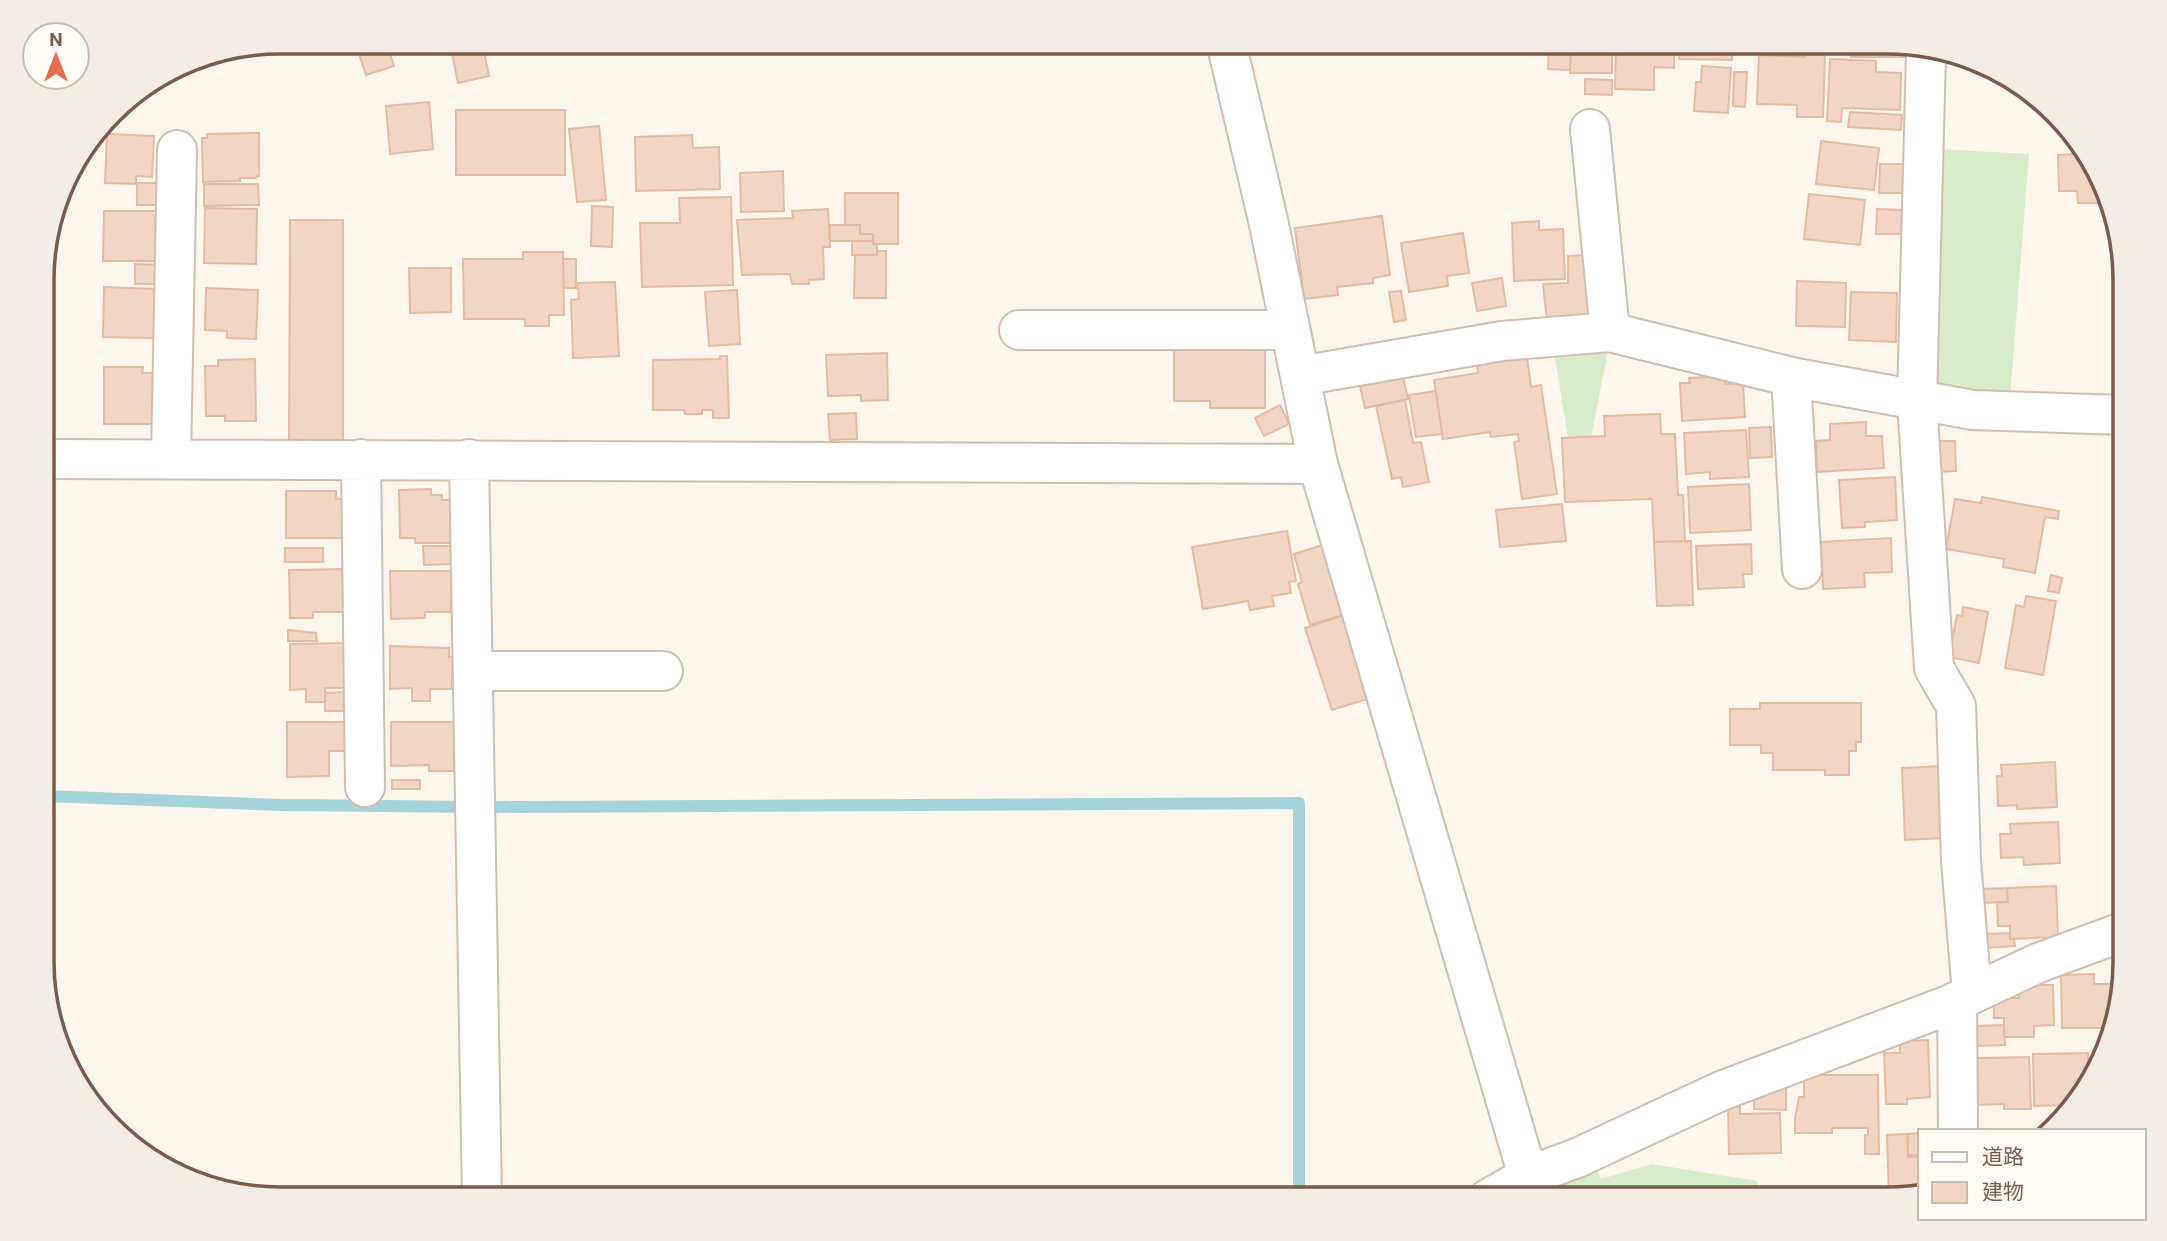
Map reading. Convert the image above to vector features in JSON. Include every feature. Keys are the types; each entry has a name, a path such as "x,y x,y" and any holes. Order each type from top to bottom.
{"street":[{"path":"1229,54 1268,219 1318,464 1528,1176"},
{"path":"1926,58 1917,401 1934,668 1956,706 1965,998 1958,1129"},
{"path":"1590,129 1610,332"},
{"path":"171,458 177,150"},
{"path":"1019,330 1290,330"},
{"path":"1300,376 1502,341 1610,332 1791,377 1973,411 2112,415"},
{"path":"1791,377 1802,569"},
{"path":"54,459 1318,464"},
{"path":"361,459 365,787"},
{"path":"469,459 482,1187"},
{"path":"473,671 663,671"},
{"path":"1511,1186 1528,1176 1577,1158 1721,1091 1965,998 2038,963 2112,935"}],"green space":[{"path":"1938,149 2029,154 2010,397 1927,383"},
{"path":"1608,351 1590,442 1569,444 1554,352"},
{"path":"1652,1164 1757,1181 1759,1186 1539,1186 1595,1165 1601,1179"}],"building":[{"path":"359,54 390,54 394,66 366,75"},
{"path":"452,54 484,54 489,76 458,83"},
{"path":"1549,54 1571,54 1570,70 1548,69"},
{"path":"1571,54 1612,54 1612,73 1570,73"},
{"path":"1616,54 1674,54 1674,68 1654,67 1654,90 1615,89"},
{"path":"1679,54 1732,54 1732,60 1679,59"},
{"path":"1806,54 1825,54 1823,117 1797,117 1797,105 1757,104 1759,55 1805,57"},
{"path":"1851,54 1905,55 1905,57 1851,57"},
{"path":"1830,59 1876,61 1876,72 1901,73 1900,110 1842,108 1841,122 1827,121"},
{"path":"1702,66 1731,68 1728,113 1694,111 1696,82 1701,82"},
{"path":"1734,72 1747,72 1745,107 1733,106"},
{"path":"1585,79 1612,80 1612,95 1585,94"},
{"path":"429,102 433,149 390,154 386,106"},
{"path":"456,110 565,110 565,175 456,175"},
{"path":"1850,112 1902,115 1901,130 1848,127"},
{"path":"599,126 606,200 577,202 569,129"},
{"path":"259,133 259,176 240,178 240,181 203,182 202,138 207,138 207,134"},
{"path":"109,134 154,136 152,177 136,176 136,184 105,183"},
{"path":"692,135 693,148 719,147 720,189 636,191 635,137"},
{"path":"1821,141 1879,148 1874,190 1816,184"},
{"path":"2074,154 2099,203 2078,203 2077,191 2059,191 2058,155"},
{"path":"1880,164 1904,164 1903,193 1879,193"},
{"path":"783,171 784,211 741,212 740,173"},
{"path":"137,183 162,183 161,205 137,205"},
{"path":"204,184 258,184 259,205 204,206"},
{"path":"845,193 898,193 898,244 873,244 873,234 860,234 860,225 845,225"},
{"path":"1809,194 1865,200 1860,245 1804,239"},
{"path":"731,197 733,285 642,287 640,223 680,223 679,198"},
{"path":"592,206 613,207 612,247 591,246"},
{"path":"205,208 257,209 256,264 204,263"},
{"path":"828,209 830,247 823,247 824,279 809,280 809,284 792,284 790,274 742,275 737,220 793,218 792,211"},
{"path":"1877,209 1902,210 1901,234 1876,234"},
{"path":"104,211 156,211 155,261 103,261"},
{"path":"1382,216 1390,275 1373,278 1373,283 1337,287 1338,295 1304,299 1295,228"},
{"path":"290,220 343,220 343,443 289,443"},
{"path":"1539,221 1539,230 1563,229 1565,279 1514,281 1512,223"},
{"path":"830,225 860,225 860,234 873,234 873,241 830,241"},
{"path":"1463,233 1469,273 1447,276 1448,286 1409,292 1401,243"},
{"path":"852,241 873,241 873,244 877,244 877,255 852,255"},
{"path":"877,251 886,251 886,298 854,298 855,255 877,255"},
{"path":"523,252 563,252 564,315 549,315 549,326 525,326 525,319 464,319 463,259 523,259"},
{"path":"1585,255 1589,318 1547,322 1543,284 1568,283 1568,256"},
{"path":"563,259 576,259 576,288 564,288"},
{"path":"135,264 162,265 162,284 135,284"},
{"path":"409,268 451,268 451,312 410,313"},
{"path":"1502,278 1506,306 1477,311 1472,283"},
{"path":"1797,281 1846,283 1845,327 1796,326"},
{"path":"615,282 619,356 573,358 571,300 579,299 578,283"},
{"path":"104,287 157,289 155,338 103,337"},
{"path":"206,288 258,290 256,339 227,338 227,331 205,330"},
{"path":"737,290 740,344 709,346 705,292"},
{"path":"1401,291 1406,320 1394,322 1389,292"},
{"path":"1851,292 1897,293 1896,342 1849,340"},
{"path":"1174,340 1265,343 1265,408 1210,408 1210,401 1174,401"},
{"path":"887,353 888,400 861,401 861,395 828,396 826,355"},
{"path":"720,356 727,356 729,418 713,418 713,410 702,410 702,414 685,414 684,410 653,410 653,360 720,359"},
{"path":"1527,357 1531,387 1541,385 1557,494 1522,499 1514,442 1519,441 1518,434 1491,437 1490,432 1443,439 1434,380 1478,373 1477,364"},
{"path":"255,359 256,421 225,421 225,416 206,416 205,366 218,366 218,360"},
{"path":"104,367 143,367 142,373 159,373 159,424 104,424"},
{"path":"1402,373 1408,399 1365,408 1359,382"},
{"path":"1725,376 1725,384 1743,383 1745,417 1682,421 1680,383 1690,383 1689,378"},
{"path":"1436,391 1442,434 1416,437 1409,395"},
{"path":"1405,400 1413,443 1421,442 1429,482 1403,487 1401,477 1392,479 1376,406"},
{"path":"1280,405 1289,424 1264,436 1255,418"},
{"path":"856,413 857,439 830,440 828,414"},
{"path":"1660,414 1661,434 1675,434 1678,495 1683,495 1685,541 1654,542 1652,499 1565,502 1562,438 1605,436 1604,416"},
{"path":"1866,422 1866,436 1882,436 1884,468 1817,472 1816,441 1830,440 1830,424"},
{"path":"1771,427 1772,457 1750,458 1749,428"},
{"path":"1746,430 1749,477 1710,479 1710,472 1686,474 1684,433"},
{"path":"1936,441 1955,441 1956,471 1937,472"},
{"path":"1895,477 1897,520 1865,522 1865,527 1842,528 1839,480"},
{"path":"1749,484 1751,530 1690,533 1688,487"},
{"path":"431,489 431,495 442,495 442,500 452,500 452,543 415,543 415,538 400,538 399,490"},
{"path":"286,491 336,491 336,499 349,499 349,538 286,538"},
{"path":"1982,497 2059,511 2058,519 2045,517 2035,573 2003,567 2004,559 1946,549 1955,499 1981,503"},
{"path":"1562,504 1566,541 1500,547 1496,510"},
{"path":"1287,531 1296,581 1289,582 1291,593 1272,596 1274,606 1250,610 1248,601 1203,609 1192,547"},
{"path":"1891,538 1892,572 1864,573 1865,587 1823,589 1821,542"},
{"path":"1691,541 1693,605 1657,606 1654,542"},
{"path":"1751,544 1752,574 1743,574 1744,587 1698,589 1696,546"},
{"path":"1323,545 1343,615 1310,625 1298,584 1302,582 1294,554"},
{"path":"423,546 452,546 452,564 424,565"},
{"path":"285,548 323,548 323,562 285,562"},
{"path":"344,569 344,612 313,612 313,618 290,618 289,570"},
{"path":"390,571 451,571 451,612 425,612 425,618 391,619"},
{"path":"2051,575 2062,578 2059,593 2048,591"},
{"path":"2026,596 2056,601 2043,675 2005,668 2016,605 2024,607"},
{"path":"1963,607 1988,612 1979,663 1949,657 1957,615 1962,616"},
{"path":"1347,614 1373,697 1332,710 1305,628"},
{"path":"288,630 316,633 317,641 288,641"},
{"path":"346,643 346,688 325,688 325,702 306,702 306,689 290,690 290,644"},
{"path":"390,646 449,648 449,657 452,657 452,689 430,689 430,701 412,701 412,688 390,689"},
{"path":"349,692 349,711 325,711 325,693"},
{"path":"1760,703 1861,703 1861,742 1856,742 1856,751 1849,751 1849,775 1825,775 1825,770 1773,770 1773,753 1761,753 1761,745 1730,745 1730,709 1760,709"},
{"path":"287,722 346,722 346,751 329,751 329,776 287,777"},
{"path":"391,722 454,722 454,771 429,771 429,765 391,766"},
{"path":"2055,762 2057,807 2017,809 2017,805 1998,806 1997,776 2002,776 2001,765"},
{"path":"1943,766 1945,838 1905,840 1902,768"},
{"path":"392,780 420,780 420,789 392,789"},
{"path":"2058,822 2060,863 2024,865 2023,857 2001,858 2000,834 2011,834 2010,824"},
{"path":"2056,886 2058,937 2010,939 2010,926 1998,926 1997,902 2008,902 2007,888"},
{"path":"2007,888 2008,902 1981,903 1981,889"},
{"path":"2010,933 2010,939 2014,939 2015,946 1984,948 1984,934"},
{"path":"2094,974 2094,984 2111,984 2102,1028 2062,1028 2061,975"},
{"path":"2019,985 2053,985 2054,1025 2034,1026 2034,1037 2004,1037 2004,1018 1994,1018 1994,998 2019,998"},
{"path":"2004,1025 2005,1045 1974,1046 1974,1026"},
{"path":"1928,1040 1930,1097 1907,1099 1907,1104 1886,1104 1884,1053 1900,1053 1900,1041"},
{"path":"2088,1053 2088,1062 2082,1073 2059,1105 2034,1106 2033,1054"},
{"path":"2029,1057 2031,1109 2004,1109 2004,1104 1977,1105 1976,1058"},
{"path":"1804,1075 1878,1075 1879,1154 1865,1154 1865,1135 1868,1135 1868,1128 1832,1128 1832,1133 1795,1133 1799,1097 1804,1097"},
{"path":"1754,1088 1786,1089 1786,1110 1754,1109"},
{"path":"1728,1107 1740,1107 1740,1114 1780,1113 1781,1153 1729,1154"},
{"path":"1918,1133 1918,1155 1908,1155 1908,1134"},
{"path":"1907,1134 1908,1157 1918,1157 1918,1184 1889,1186 1887,1135"}],"waterway":[{"path":"54,796 281,805 484,807 1299,803 1299,1186"}]}
